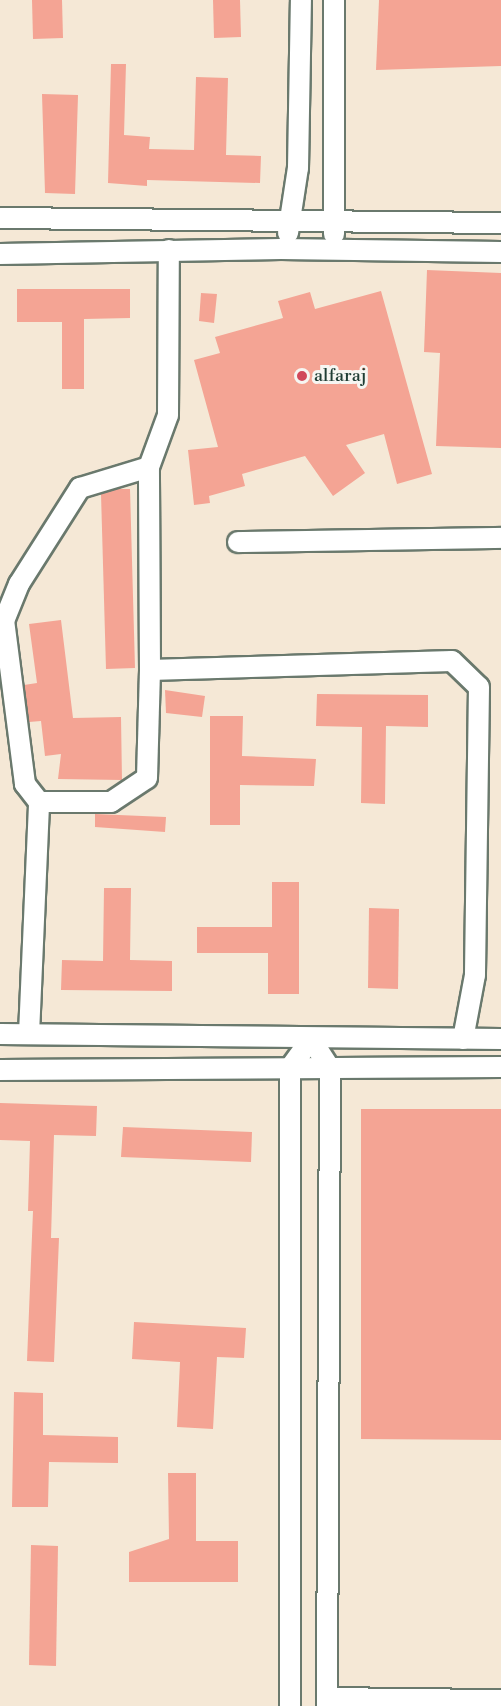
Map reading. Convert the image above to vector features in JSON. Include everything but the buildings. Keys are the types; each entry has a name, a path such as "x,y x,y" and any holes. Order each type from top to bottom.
{"street":[{"path":"281,249 292,222 298,168 301,0"},
{"path":"334,0 334,249"},
{"path":"0,218 501,223"},
{"path":"0,254 281,249 501,252"},
{"path":"39,802 111,802 147,778 150,670 149,467 168,415 169,250"},
{"path":"29,1034 39,802 25,784 4,621 19,584 80,488 149,467"},
{"path":"238,542 501,538"},
{"path":"150,670 452,661 479,687 476,975 463,1039"},
{"path":"0,1034 311,1039 501,1039"},
{"path":"311,1039 330,1068 327,1702 501,1700"},
{"path":"290,1706 290,1068 311,1039"},
{"path":"0,1070 501,1067"}],"place":[{"name":"alfaraj","path":"302,376"}]}
